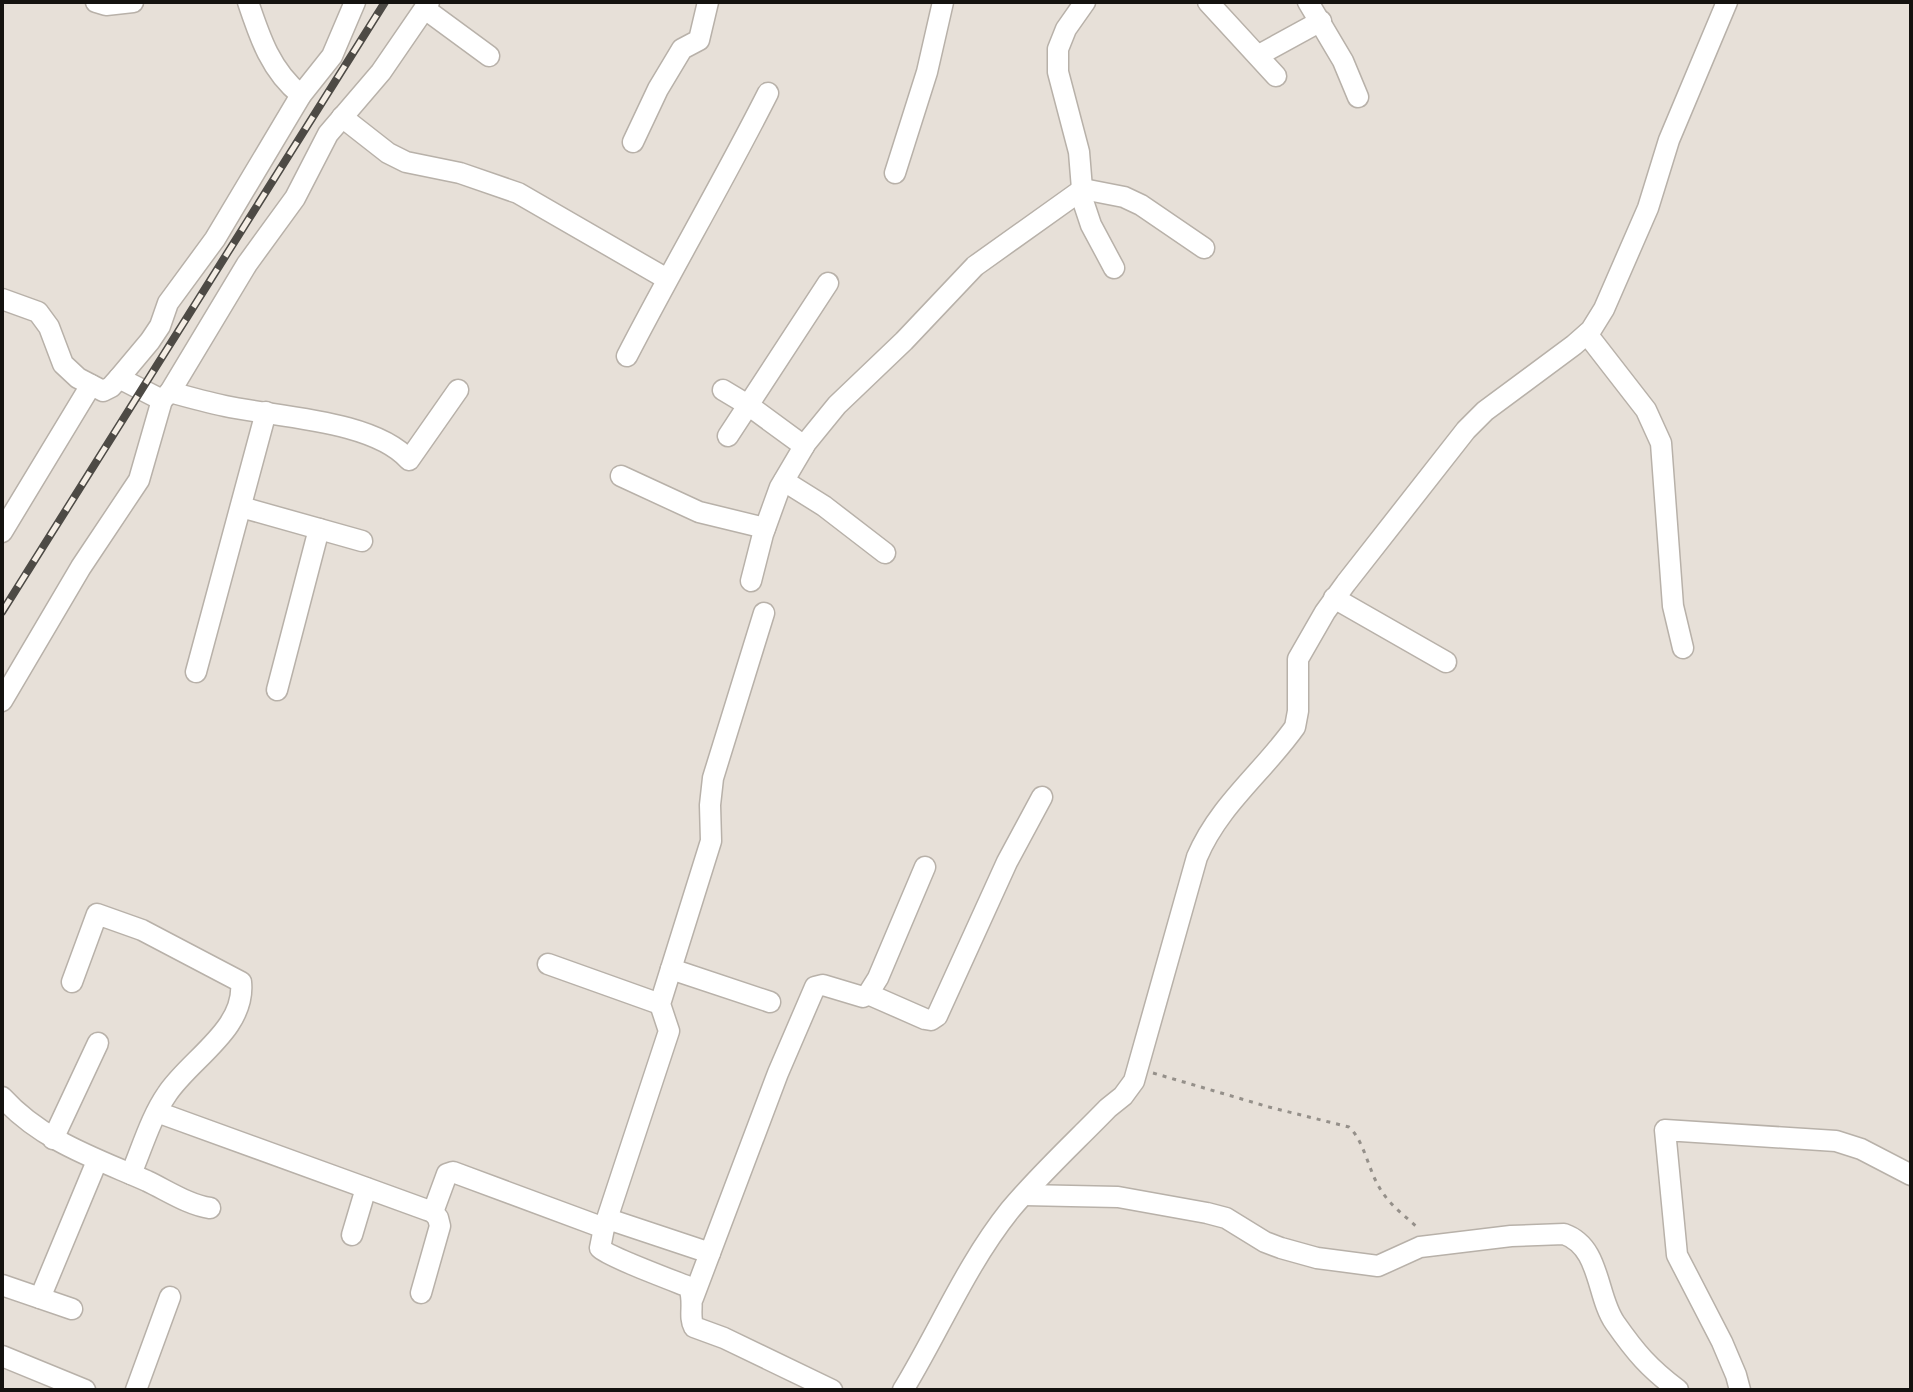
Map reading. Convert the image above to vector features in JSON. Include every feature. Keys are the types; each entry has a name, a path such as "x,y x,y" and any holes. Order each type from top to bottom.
{"street":[{"path":"96,2 106,5 133,2"},
{"path":"248,2 276,70 301,95"},
{"path":"2,299 38,312 49,327 63,364 103,391 111,387 160,326 168,303 215,239 301,95 337,48 355,2"},
{"path":"633,142 658,89 682,49 699,40 708,2"},
{"path":"895,173 920,98 943,2"},
{"path":"1085,2 1066,29 1058,49 1058,72 1079,152 1083,201 1091,225 1114,268"},
{"path":"1208,2 1276,76"},
{"path":"1308,2 1343,61 1358,97"},
{"path":"903,1390 957,1291 1001,1223 1134,1081 1200,849 1213,824 1232,799 1295,727 1298,659 1334,598 1466,430 1485,411 1587,334 1604,309 1648,208 1669,140 1727,2"},
{"path":"2,701 81,567 139,480 166,396 247,264 295,198 328,134 381,72 427,6 489,56"},
{"path":"1259,55 1321,21"},
{"path":"627,356 768,93"},
{"path":"342,117 388,153 406,162 460,173 518,193 667,279"},
{"path":"751,581 765,528 784,481 804,446 837,405 904,341 975,266 1083,189 1124,197 1141,205 1204,248"},
{"path":"728,436 828,283"},
{"path":"1587,334 1646,410 1661,443 1673,606 1683,648"},
{"path":"119,378 166,396 367,433 386,441 409,460 458,390"},
{"path":"2,532 91,385"},
{"path":"723,390 804,446"},
{"path":"196,672 266,412"},
{"path":"621,476 699,512 765,528"},
{"path":"784,481 824,506 885,553"},
{"path":"241,507 362,541"},
{"path":"277,690 319,529"},
{"path":"1334,598 1446,662"},
{"path":"693,1298 689,1287 605,1254 600,1248 669,1031 660,1004 711,841 713,778 764,613"},
{"path":"868,994 925,1019 931,1020 937,1016 1007,862 1042,797"},
{"path":"832,1390 724,1338 694,1327 691,1321 693,1298 772,1088 815,987 823,985 863,997 868,994 878,978 925,867"},
{"path":"72,982 97,914 142,930 241,982 242,990 235,1013 166,1094 131,1174"},
{"path":"548,964 660,1004"},
{"path":"671,969 770,1002"},
{"path":"53,1139 98,1043"},
{"path":"3,1102 53,1139 197,1206 210,1208"},
{"path":"157,1112 433,1212 440,1226 421,1293"},
{"path":"1740,1390 1722,1342 1677,1255 1665,1130 1836,1141 1861,1149 1911,1175"},
{"path":"40,1298 97,1161"},
{"path":"433,1212 447,1174 453,1172 606,1223 710,1253"},
{"path":"352,1235 366,1188"},
{"path":"1024,1195 1118,1197 1207,1213 1226,1218 1265,1242 1317,1258 1378,1266 1404,1252 1441,1244 1546,1234 1570,1237 1589,1254 1605,1304 1615,1324 1650,1370 1678,1390"},
{"path":"2,1285 72,1309"},
{"path":"136,1390 170,1297"},
{"path":"2,1356 85,1390"}],"path":[{"path":"1138,1068 1231,1097 1349,1127 1357,1137 1382,1193 1420,1231 1441,1244"}],"railway":[{"path":"2,612 385,2"}]}
